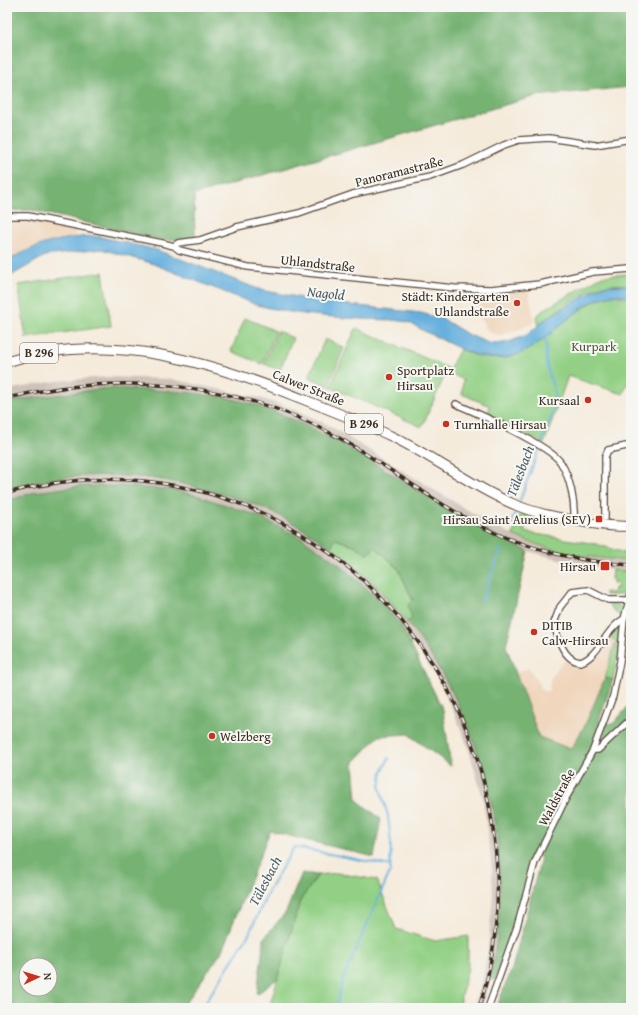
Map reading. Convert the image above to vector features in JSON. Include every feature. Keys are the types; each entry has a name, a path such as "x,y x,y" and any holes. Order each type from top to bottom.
{"main road":[{"name":"Calwer Straße","path":"7,362 56,350 94,348 163,355 212,366 262,382 369,426 418,450 510,503 526,509 605,525 631,526"}],"street":[{"name":"Panoramastraße","path":"174,246 178,243 200,240 236,227 299,213 353,194 430,177 463,165 504,145 519,140 549,138 595,145 631,139"},
{"name":"Uhlandstraße","path":"7,216 28,216 174,246 179,250 248,267 454,288 491,289 540,284 593,272 631,270"},
{"path":"456,404 487,417 536,444 560,461 567,476 572,494 574,519"},
{"path":"605,518 605,457 608,450 631,445"},
{"path":"624,619 612,627 588,659 580,662 568,656 564,650 554,623 560,607 572,592 588,590 608,600 629,600"},
{"name":"Waldstraße","path":"488,1008 517,927 535,862 566,798 593,750 613,696 618,677 624,634 624,619 631,593"},
{"path":"593,750 598,750 631,719"}],"shaded area":[{"path":"7,219 33,220 75,229 75,238 59,239 7,261"},
{"path":"525,290 529,292 534,322 523,328 500,335 488,332 480,317 475,295"},
{"path":"108,377 171,379 260,398 295,409 330,426 464,508 513,535 533,544 567,553 607,560 631,561 631,572 612,570 554,558 528,551 494,536 425,496 334,439 258,406 208,393 108,388 18,400 7,404 7,391 17,388 57,381"},
{"path":"117,475 198,487 257,505 302,528 331,547 359,569 382,592 422,640 443,674 475,744 490,798 496,828 500,862 497,939 488,988 481,1008 473,1008 482,983 488,950 493,895 492,868 483,798 468,747 453,710 436,676 415,645 401,625 374,595 173,490 121,486 80,486 35,492 7,501 7,490 45,480 76,476"},
{"path":"608,636 616,641 605,678 585,725 571,750 539,737 516,673 529,668 543,691 549,691 550,680 558,667 566,660 577,664 590,662"}],"green space":[{"path":"7,7 631,7 631,87 536,96 194,195 195,239 162,240 31,210 7,211"},
{"path":"103,272 111,326 26,338 18,285"},
{"path":"626,274 631,276 631,286 606,285 596,288 570,302 538,325 537,316 543,310 602,276"},
{"name":"Kurpark","path":"611,295 631,298 631,383 627,384 623,394 568,376 544,444 488,414 490,406 462,394 463,380 448,372 460,349 485,358 506,358 524,351 541,341 574,314 591,303"},
{"path":"245,318 276,331 262,364 231,351"},
{"name":"Sportplatz Hirsau","path":"356,328 448,368 422,427 330,387"},
{"path":"278,331 293,338 280,370 264,364"},
{"path":"325,339 344,348 328,386 309,377"},
{"path":"108,388 203,394 258,406 294,420 328,437 493,535 528,551 506,646 539,737 571,749 585,725 605,678 613,680 599,721 613,724 631,703 631,1008 496,1008 512,969 541,858 532,852 518,911 495,980 490,979 497,932 500,884 497,838 489,792 476,747 458,703 435,661 407,622 412,619 408,605 413,600 398,568 375,547 368,555 356,546 335,539 331,547 295,524 257,505 171,482 144,478 89,476 61,478 7,490 7,404 18,400"},
{"path":"80,486 121,486 173,490 199,496 255,515 302,538 340,565 374,595 401,625 443,710 451,766 408,734 379,736 354,762 357,800 381,819 374,857 270,831 221,953 182,1008 7,1008 7,501 35,492"},
{"path":"520,513 528,515 524,532 596,544 631,555 631,561 600,558 556,550 513,535"},
{"path":"335,539 356,546 368,554 375,547 398,568 413,601 412,619 407,622 372,582 331,547"},
{"path":"612,570 631,572 631,578 628,588 622,594 612,596 605,595 605,592 613,593 614,588 617,588 618,583 613,583 613,579 611,579"},
{"path":"606,602 619,605 622,614 619,616"},
{"path":"617,627 620,629 619,648 613,680 605,678 616,641 608,636"},
{"path":"302,873 318,875 300,901 278,978 257,994 264,938 286,912"},
{"path":"337,873 377,880 396,929 435,941 468,936 468,968 458,1008 269,1008 300,901 318,875"}],"water":[{"path":"92,236 157,250 261,290 323,302 421,313 443,319 467,334 488,343 497,344 509,342 527,335 547,318 601,286 631,286 631,297 613,295 597,300 566,320 536,345 520,354 502,358 492,358 472,354 407,322 396,320 309,315 257,305 151,263 101,249 45,256 7,278 7,261 18,255 38,246 57,240"}],"waterway":[{"name":"Tälesbach","path":"519,503 555,406 555,394 547,365 544,337"},
{"name":"Tälesbach","path":"510,527 517,508"},
{"name":"Tälesbach","path":"482,600 501,549"},
{"name":"Tälesbach","path":"336,1008 344,976 390,872 391,844 388,816 380,788 382,772 389,758"},
{"name":"Tälesbach","path":"202,1008 249,934 269,890 294,847 391,866"}],"railway":[{"path":"7,398 49,390 92,385 135,384 178,387 221,393 262,404 302,419 360,450 456,512 511,540 544,551 579,559 631,565"},
{"path":"7,493 92,480 175,485 252,509 322,548 383,600 433,665 470,739 492,822 497,869 496,916 490,962 479,1008"}],"place":[{"name":"Städt: Kindergarten Uhlandstraße","path":"517,303"},
{"name":"Sportplatz Hirsau","path":"389,377"},
{"name":"Kursaal","path":"588,400"},
{"name":"Turnhalle Hirsau","path":"446,424"},
{"name":"Hirsau Saint Aurelius (SEV)","path":"599,519"},
{"name":"Hirsau","path":"605,566"},
{"name":"DITIB Calw-Hirsau","path":"534,632"},
{"name":"Welzberg","path":"212,736"}],"water label":[{"name":"Nagold","path":"326,293"}]}
